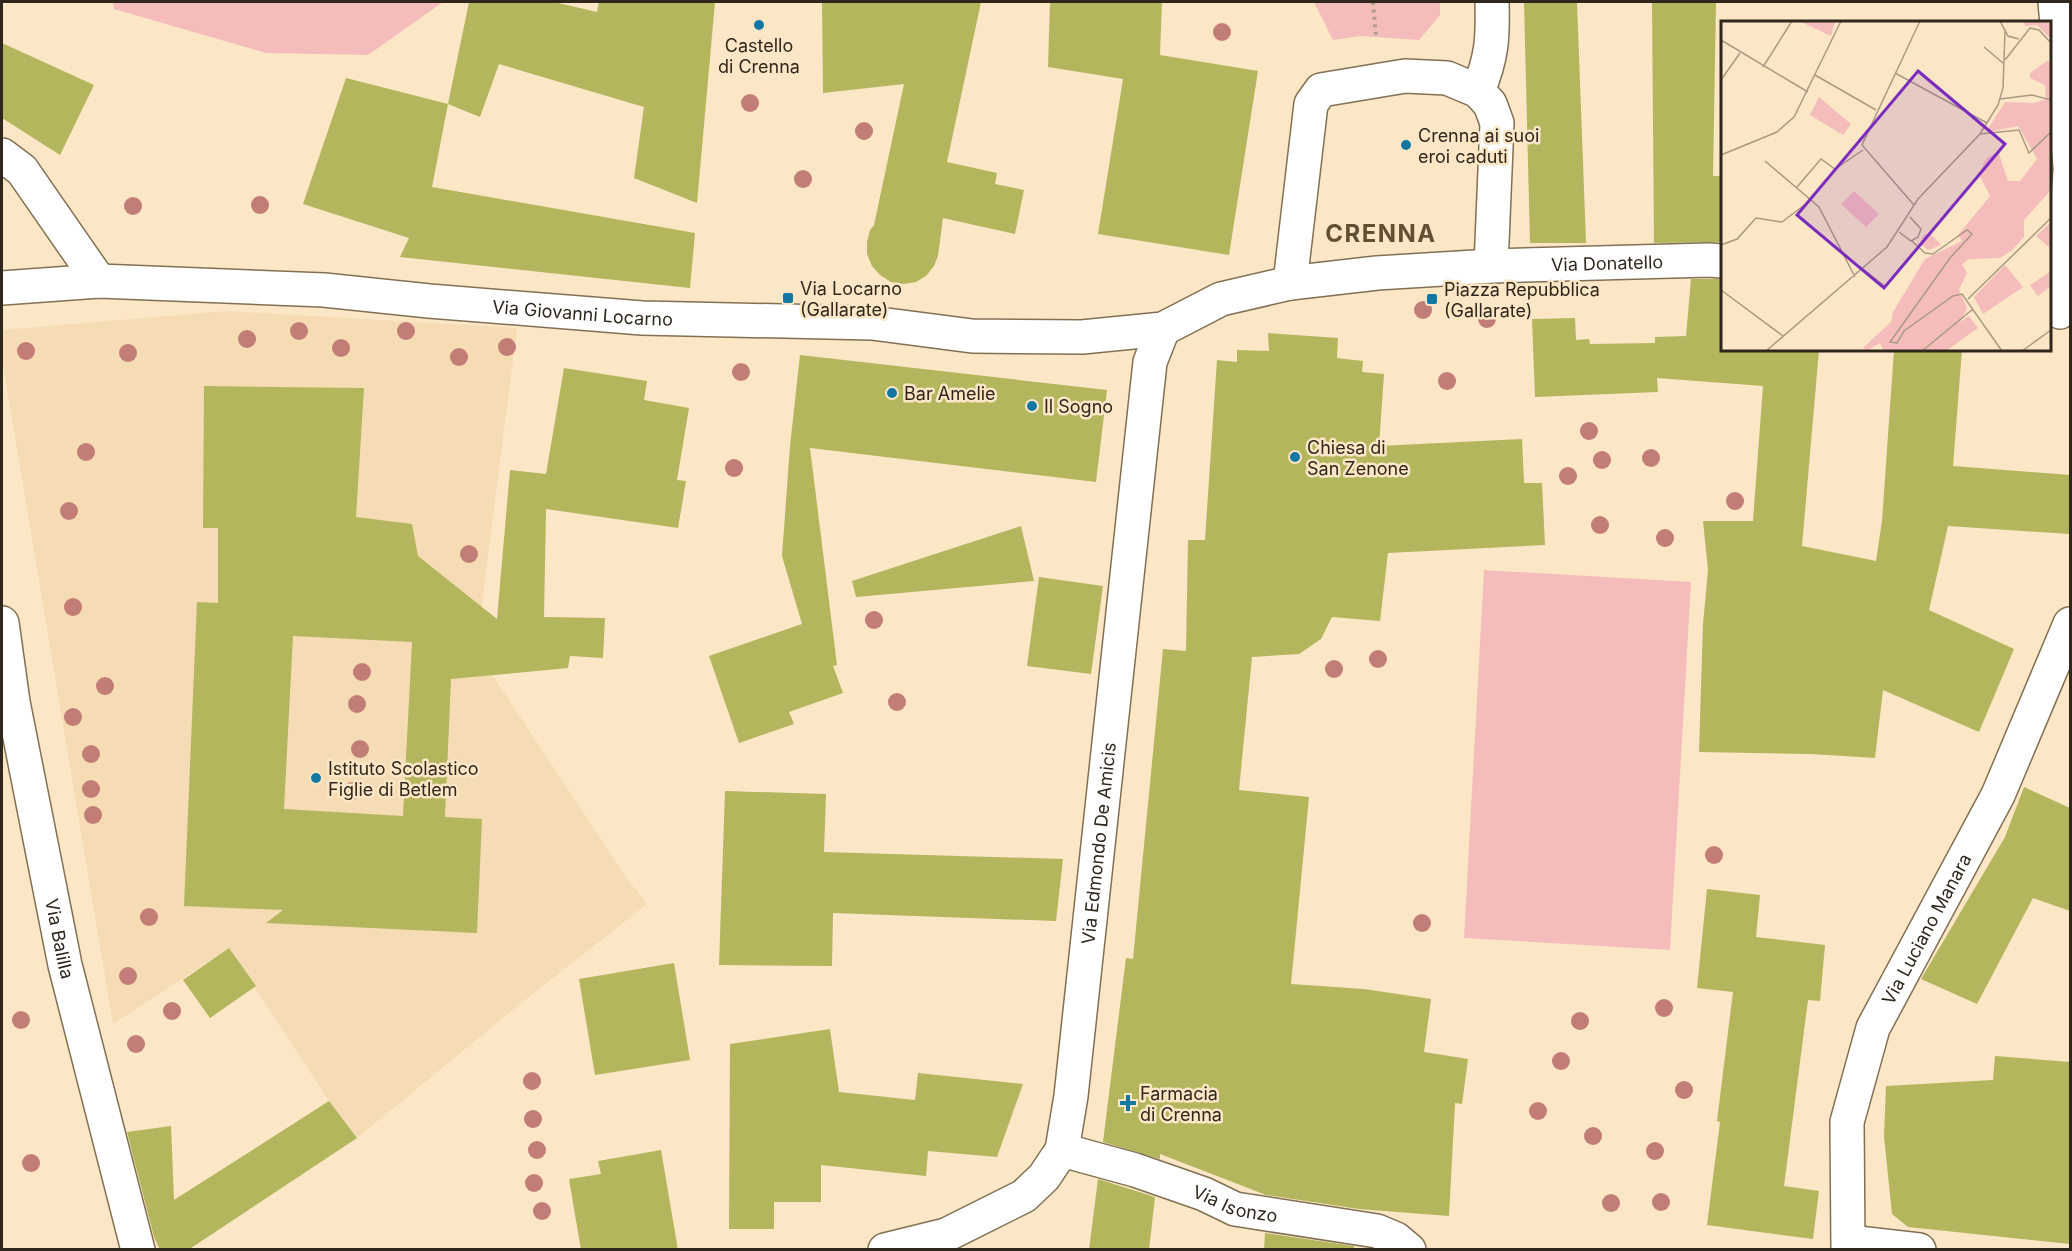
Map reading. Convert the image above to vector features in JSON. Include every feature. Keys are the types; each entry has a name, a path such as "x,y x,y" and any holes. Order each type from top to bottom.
{"street":[{"path":"1478,91 1487,70 1493,42 1492,2"},
{"path":"2055,2 2070,166"},
{"path":"1290,283 1311,104 1321,90 1405,76 1447,78 1478,91 1490,104 1497,123 1491,266"},
{"path":"2,155 22,170 99,281"},
{"path":"2060,312 2070,172"},
{"name":"Via Donatello","path":"1163,329 1221,299 1290,283 1377,273 1491,266 1721,261"},
{"name":"Via Giovanni Locarno","path":"2,288 99,281 324,290 642,318 872,323 972,336 1082,337 1163,329"},
{"name":"Via Edmondo De Amicis","path":"885,1250 945,1235 1024,1196 1044,1177 1062,1150 1073,1084 1150,362 1163,329"},
{"name":"Via Balilla","path":"2,623 13,702 65,965 138,1250"},
{"name":"Via Luciano Manara","path":"1849,1246 1847,1122 1873,1028 1998,795 2070,624"},
{"name":"Via Isonzo","path":"1062,1150 1135,1170 1204,1194 1235,1209 1377,1231 1396,1239 1409,1250"},
{"path":"1849,1246 1918,1250"}],"shaded area":[{"path":"113,2 443,2 368,55 266,53 114,9"},
{"path":"1314,2 1440,2 1440,15 1419,40 1360,36 1333,40"},
{"name":"Istituto Scolastico Figlie di Betlem","path":"227,311 517,328 476,650 628,880 647,904 520,1004 357,1138 329,1101 229,948 113,1024 2,359 2,330"},
{"path":"1484,570 1691,582 1670,950 1464,938"}],"building":[{"path":"469,2 554,2 597,12 599,2 715,2 697,203 634,178 644,107 499,64 480,117 448,104"},
{"path":"822,2 981,2 947,162 997,173 995,184 1024,190 1015,234 943,218 938,256 926,276 916,282 904,284 891,282 872,266 867,254 867,242 874,225 904,84 823,93"},
{"path":"1050,2 1162,2 1160,55 1258,71 1229,255 1098,234 1123,79 1048,67"},
{"path":"1524,2 1577,2 1586,243 1530,243"},
{"path":"1652,2 1716,2 1713,176 1721,176 1721,242 1654,243"},
{"path":"2,43 94,85 60,155 2,118"},
{"path":"346,78 448,104 432,187 695,233 690,288 400,257 409,238 303,204"},
{"path":"1691,279 1721,279 1721,351 1819,351 1802,546 1876,561 1882,521 1894,351 1962,351 1953,466 2070,475 2070,534 1948,526 1929,610 2014,649 1979,732 1883,690 1875,758 1811,754 1699,752 1703,624 1708,570 1703,521 1753,521 1763,386 1657,378 1658,392 1535,397 1532,319 1575,318 1576,340 1589,339 1590,344 1655,343 1655,337 1686,336"},
{"path":"1268,333 1338,338 1337,358 1363,361 1362,372 1384,374 1379,446 1522,439 1524,483 1542,483 1545,545 1388,553 1380,621 1332,617 1321,639 1299,654 1252,657 1239,790 1309,797 1291,984 1364,989 1431,999 1424,1052 1468,1059 1462,1104 1455,1103 1449,1216 1359,1209 1266,1195 1160,1154 1160,1159 1103,1142 1126,958 1133,959 1163,649 1186,651 1188,540 1205,540 1217,360 1237,362 1237,350 1269,351"},
{"path":"800,355 1107,390 1096,482 810,448 837,665 833,666 843,693 789,712 794,724 739,743 709,656 802,624 782,556 790,446"},
{"path":"564,368 647,381 644,400 689,408 677,480 686,481 678,528 546,509 544,617 605,618 603,658 570,656 568,668 451,679 445,817 482,819 477,933 266,923 283,910 184,906 197,602 218,603 218,528 203,528 204,386 364,388 356,517 412,524 418,556 497,619 510,470 546,474","holes":["293,636 412,642 403,816 284,809"]},
{"path":"1021,526 1034,581 856,597 852,581"},
{"path":"1039,577 1103,586 1091,674 1027,666"},
{"path":"2024,787 2070,808 2070,911 2033,898 1977,1004 1921,979 2005,837"},
{"path":"725,791 826,794 824,852 1063,859 1056,921 833,913 832,966 719,965"},
{"path":"1707,889 1760,895 1756,937 1825,945 1820,1001 1808,1000 1784,1186 1819,1191 1813,1239 1707,1225 1733,992 1697,988"},
{"path":"229,948 256,986 210,1018 183,980"},
{"path":"674,963 690,1060 595,1075 579,979"},
{"path":"830,1029 839,1092 915,1100 918,1073 1023,1084 997,1157 928,1151 926,1176 821,1165 821,1202 774,1202 774,1229 729,1229 730,1044"},
{"path":"1995,1056 2070,1062 2070,1244 1908,1227 1892,1214 1884,1136 1886,1086 1993,1080"},
{"path":"329,1101 357,1138 188,1250 160,1250 154,1237 127,1132 171,1126 174,1200"},
{"path":"661,1150 678,1250 581,1250 569,1179 601,1174 598,1161"},
{"path":"1098,1179 1155,1197 1149,1250 1089,1250"},
{"path":"1265,1233 1354,1246 1354,1250 1264,1250"}],"place":[{"name":"Castello di Crenna","path":"759,25"},
{"name":"Crenna ai suoi eroi caduti","path":"1406,145"},
{"name":"Via Locarno (Gallarate)","path":"788,298"},
{"name":"Piazza Repubblica (Gallarate)","path":"1432,299"},
{"name":"Bar Amelie","path":"892,393"},
{"name":"Il Sogno","path":"1032,406"},
{"name":"Chiesa di San Zenone","path":"1295,457"},
{"name":"Istituto Scolastico Figlie di Betlem","path":"316,778"},
{"name":"Farmacia di Crenna","path":"1128,1103"}],"district":[{"name":"CRENNA","path":"1381,233"}]}
